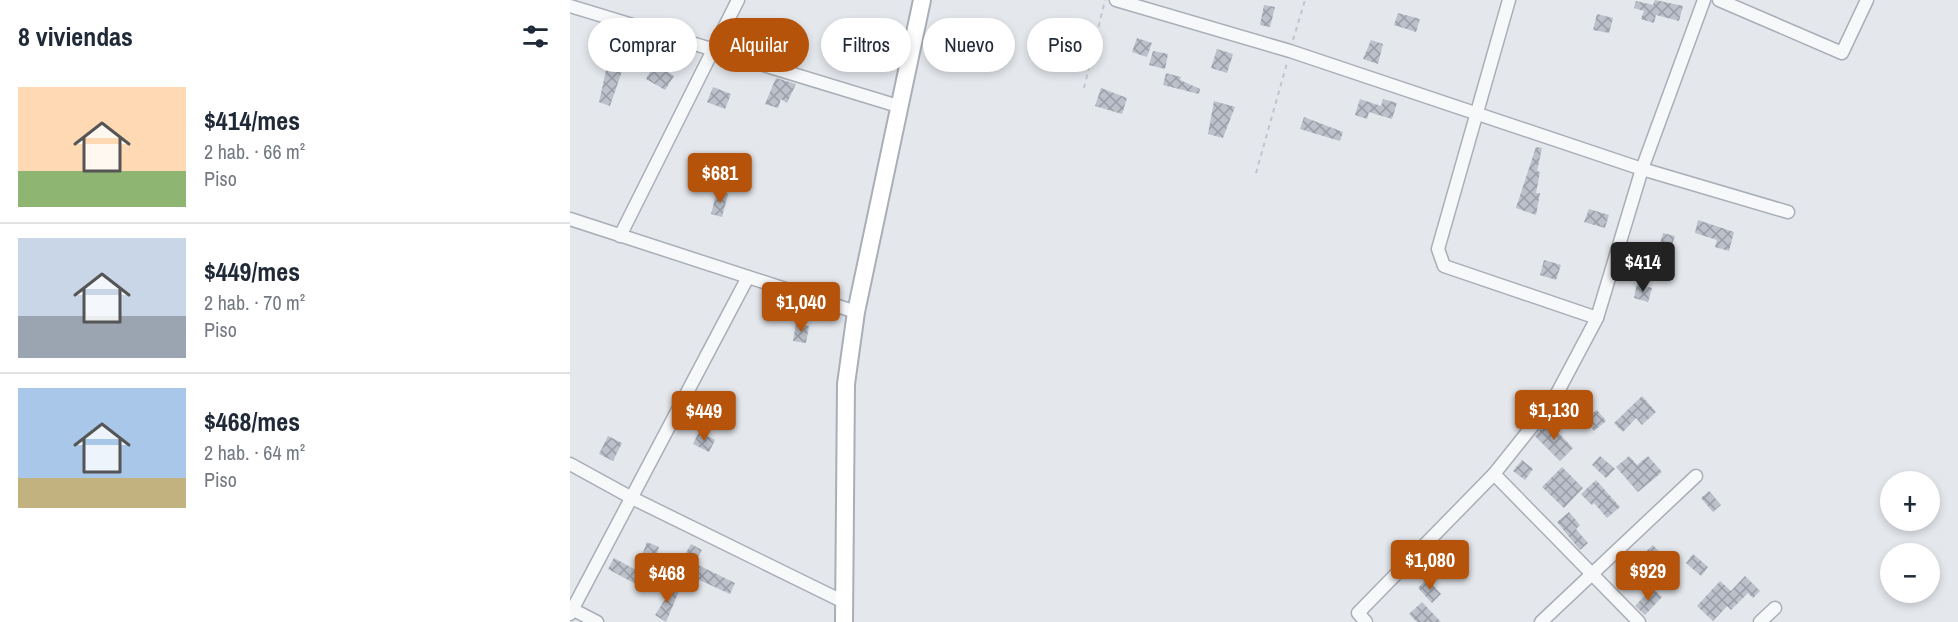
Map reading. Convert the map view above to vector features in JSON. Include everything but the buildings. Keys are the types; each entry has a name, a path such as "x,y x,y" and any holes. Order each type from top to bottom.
{"street":[{"path":"729,18 738,0"},
{"path":"844,622 846,384 855,312 921,0"},
{"path":"1116,0 1290,51 1642,169 1788,212"},
{"path":"1509,0 1438,249 1444,266 1597,318"},
{"path":"1366,622 1358,613 1494,474 1554,399 1597,318 1642,169 1704,0"},
{"path":"1719,0 1842,53 1867,0"},
{"path":"570,2 709,47"},
{"path":"620,236 709,59"},
{"path":"788,72 898,106"},
{"path":"570,219 855,312"},
{"path":"597,622 571,610 748,277"},
{"path":"570,464 632,498 844,602"},
{"path":"1494,474 1639,622"},
{"path":"1541,622 1696,476"},
{"path":"1760,622 1775,608"}],"path":[{"path":"1084,88 1104,0"},
{"path":"1256,173 1305,0"}]}
